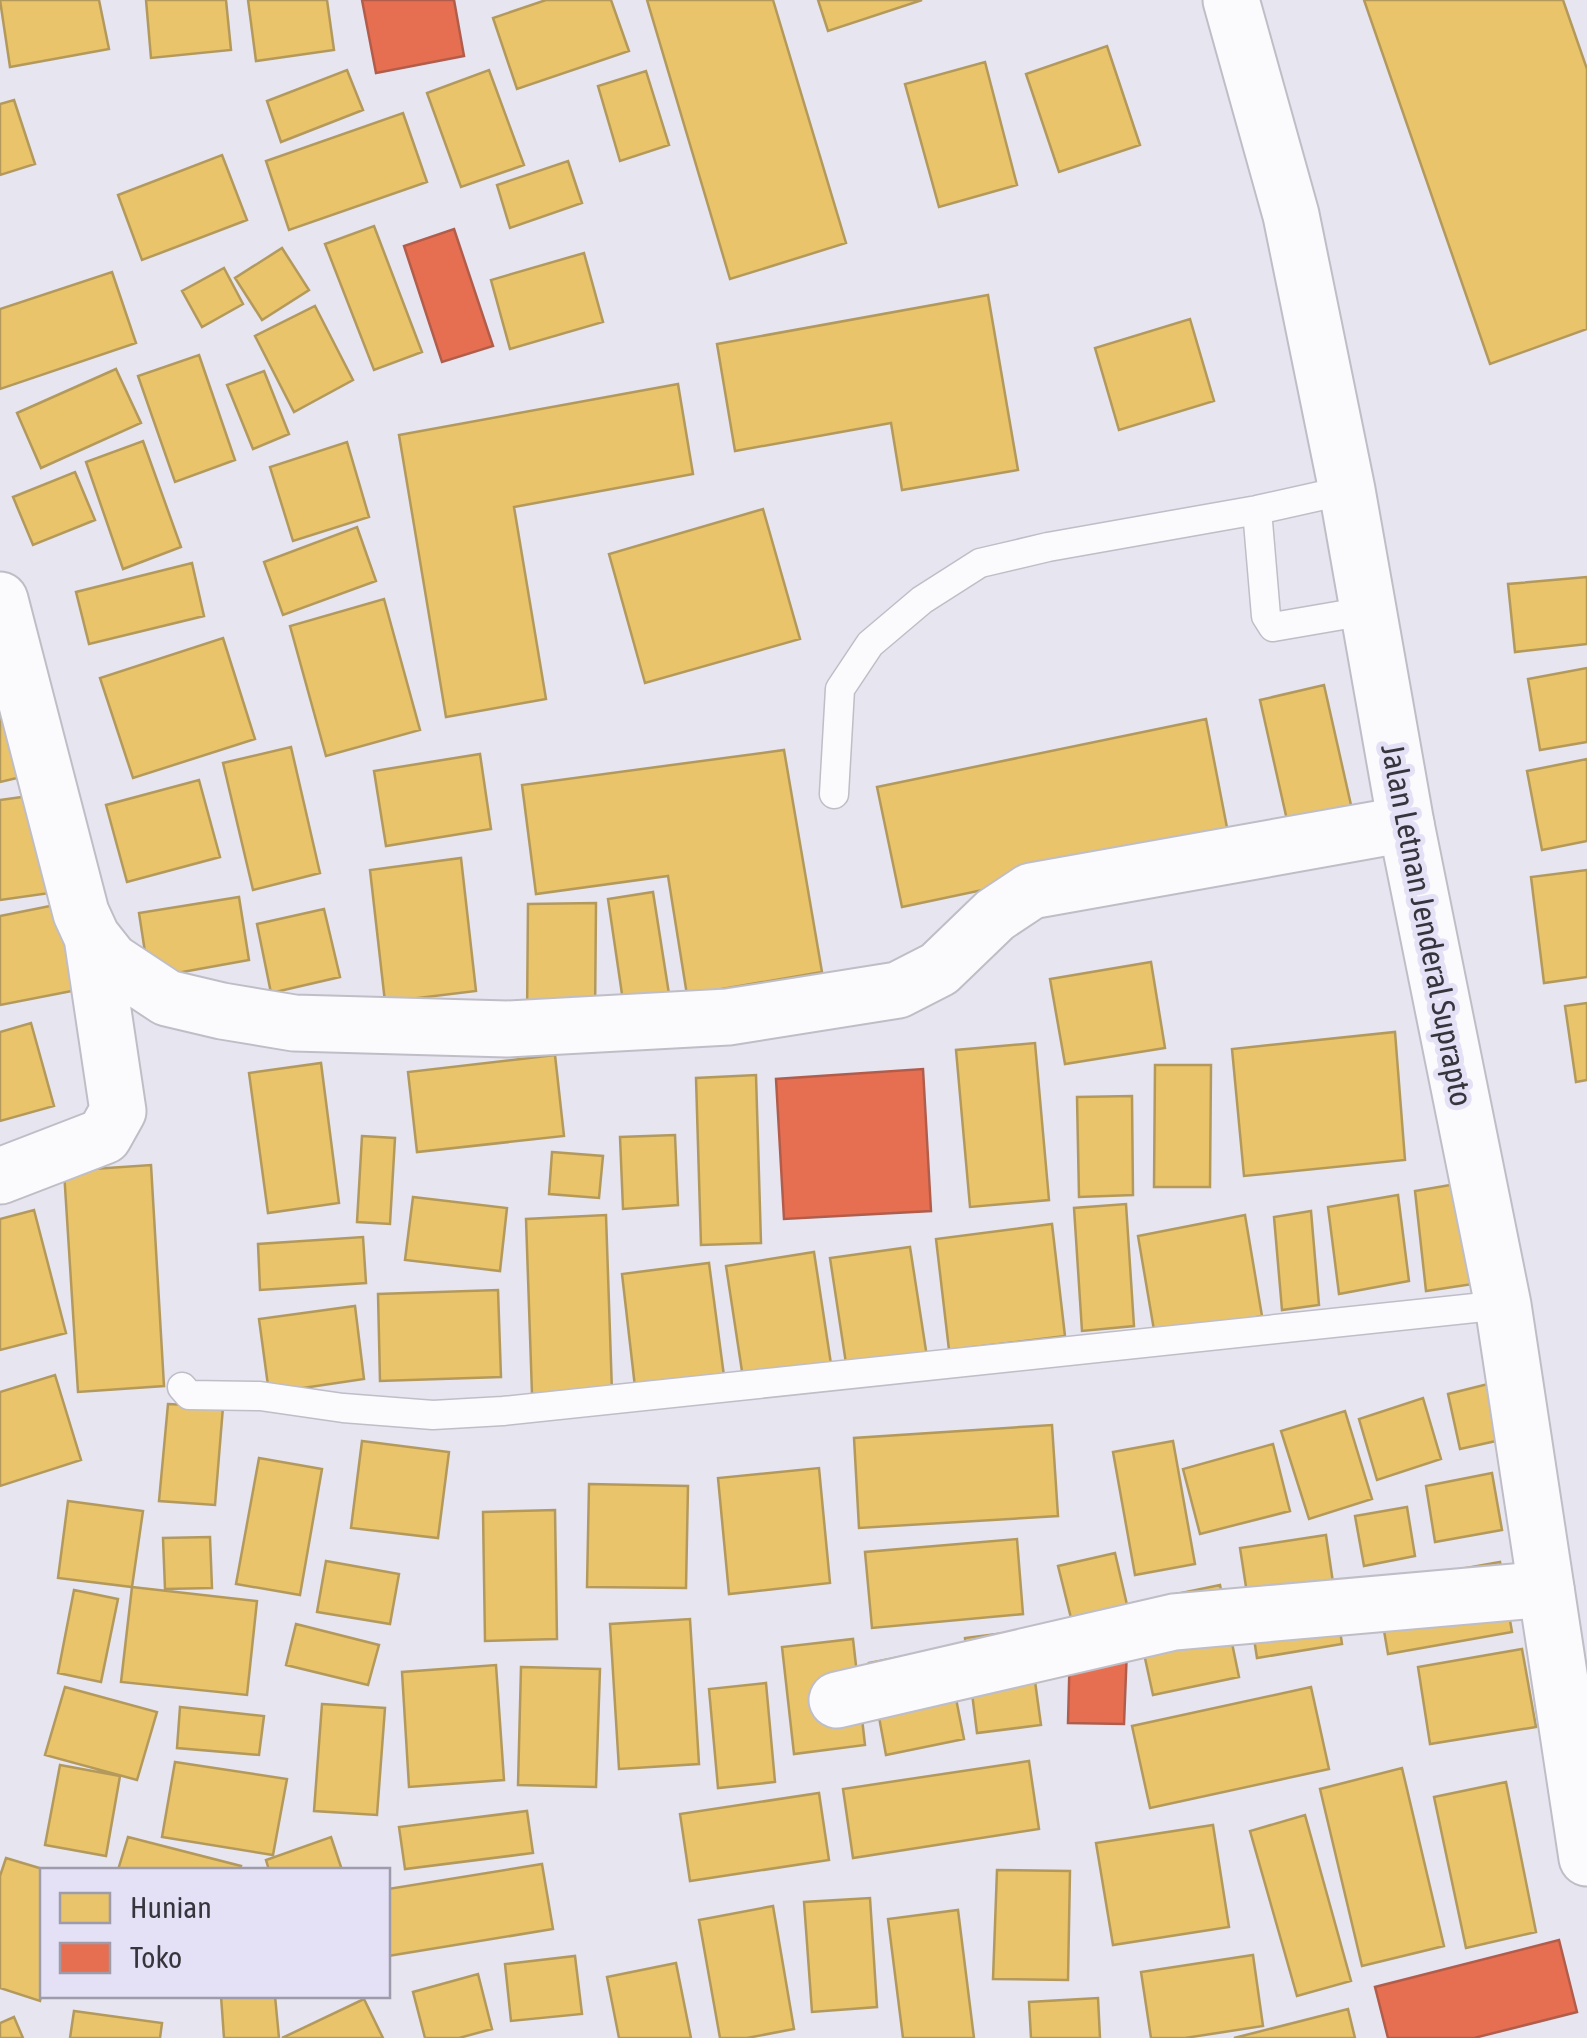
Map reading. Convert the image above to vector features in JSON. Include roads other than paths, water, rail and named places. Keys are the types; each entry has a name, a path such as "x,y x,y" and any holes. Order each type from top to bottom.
{"street":[{"name":"Jalan Letnan Jenderal Suprapto","path":"1230,0 1291,215 1347,490 1406,824 1503,1305 1587,1858"},
{"path":"0,600 81,913 92,937 110,961 167,998 294,1023 507,1029 728,1016 898,990 939,968 994,914 1031,892 1089,878 1406,824"},
{"path":"0,1176 104,1136 118,1111 92,937"},
{"path":"836,1700 1174,1622 1546,1589"}],"lane":[{"path":"834,794 840,690 870,644 922,600 980,563 1347,490"},
{"path":"1257,510 1266,616 1273,627 1366,612"},
{"path":"182,1387 189,1395 260,1396 343,1408 432,1414 503,1411 1503,1305"}]}
